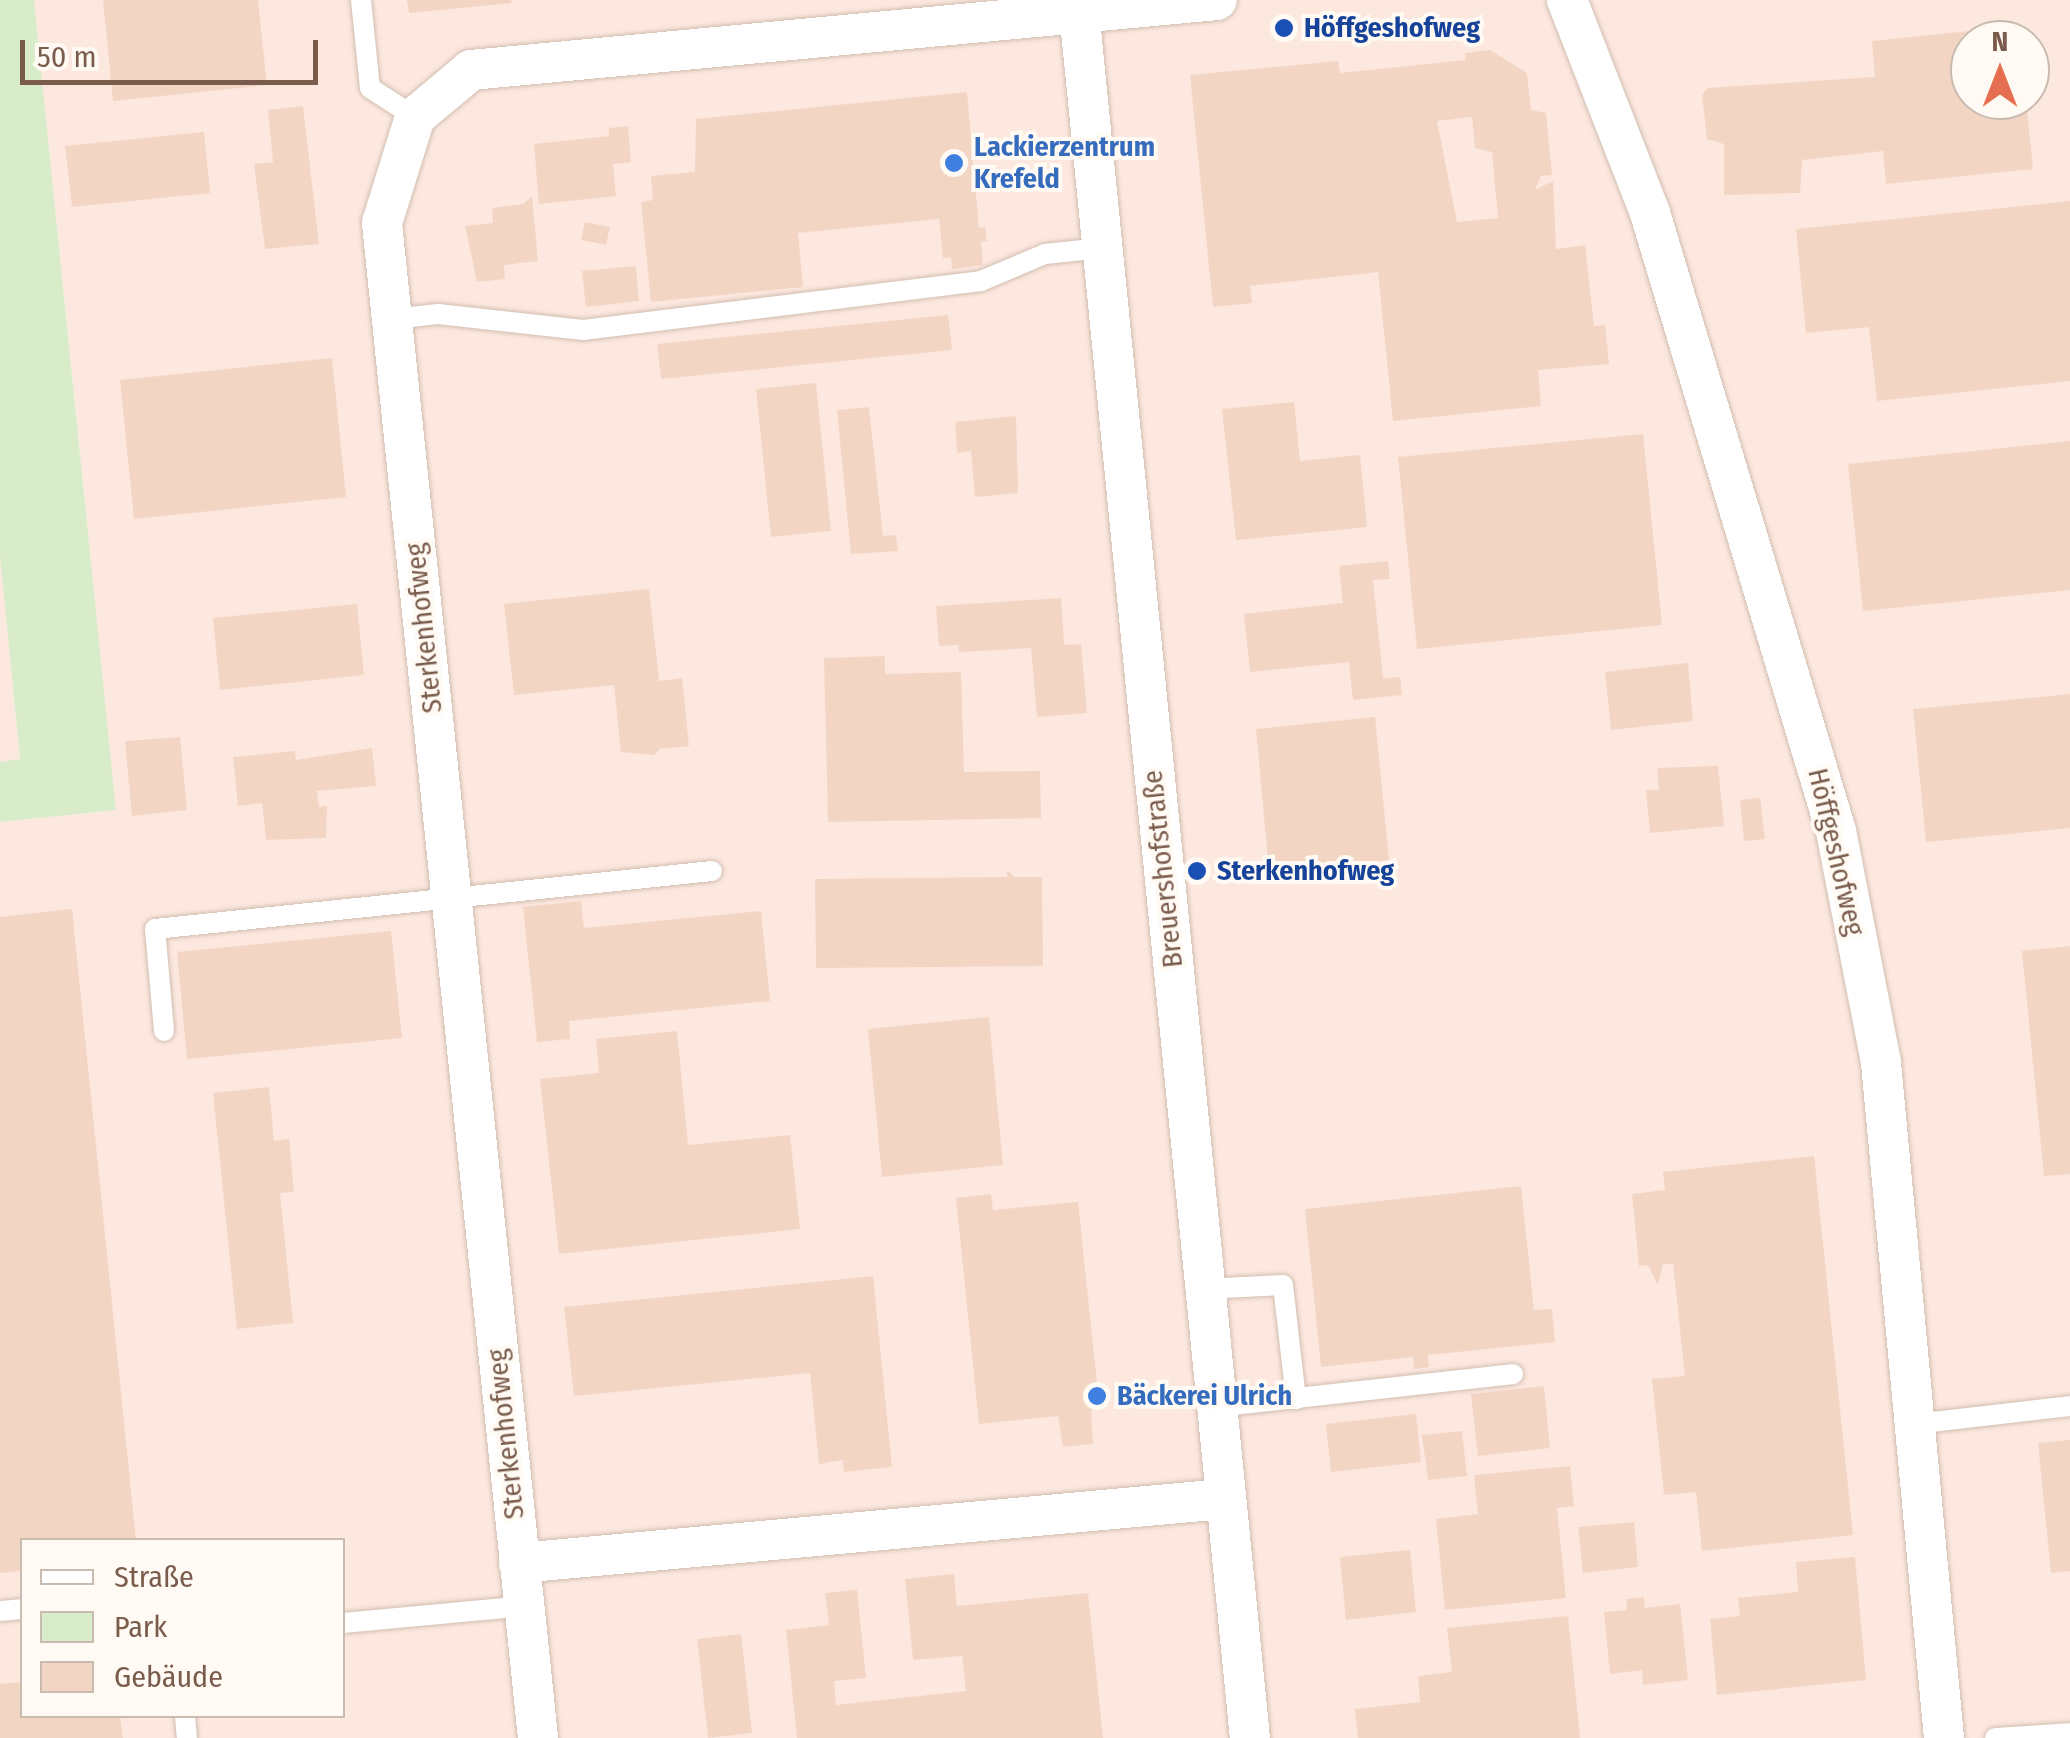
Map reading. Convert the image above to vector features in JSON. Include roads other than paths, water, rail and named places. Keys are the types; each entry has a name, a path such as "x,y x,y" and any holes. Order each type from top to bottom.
{"street":[{"path":"415,116 471,70 1071,5 1217,0"},
{"name":"Höffgeshofweg","path":"1567,0 1650,213 1836,831 1881,1063 1944,1738"},
{"name":"Breuershofstraße","path":"1071,5 1102,248 1250,1738"},
{"name":"Sterkenhofweg","path":"415,116 382,223 538,1738"},
{"path":"520,1562 1224,1500"}],"lane":[{"path":"362,0 370,88 415,116"},
{"path":"393,318 438,314 583,330 982,281 1045,254 1102,248"},
{"path":"164,1031 155,928 712,872"},
{"path":"1204,1289 1276,1281 1283,1286 1296,1399"},
{"path":"1215,1407 1512,1374"},
{"path":"1915,1424 2070,1406"},
{"path":"345,1623 524,1606"},
{"path":"1994,1738 2070,1733"}],"place":[{"name":"Höffgeshofweg","path":"1284,28"},
{"name":"Lackierzentrum Krefeld","path":"954,163"},
{"name":"Sterkenhofweg","path":"1197,871"},
{"name":"Bäckerei Ulrich","path":"1097,1396"}]}
